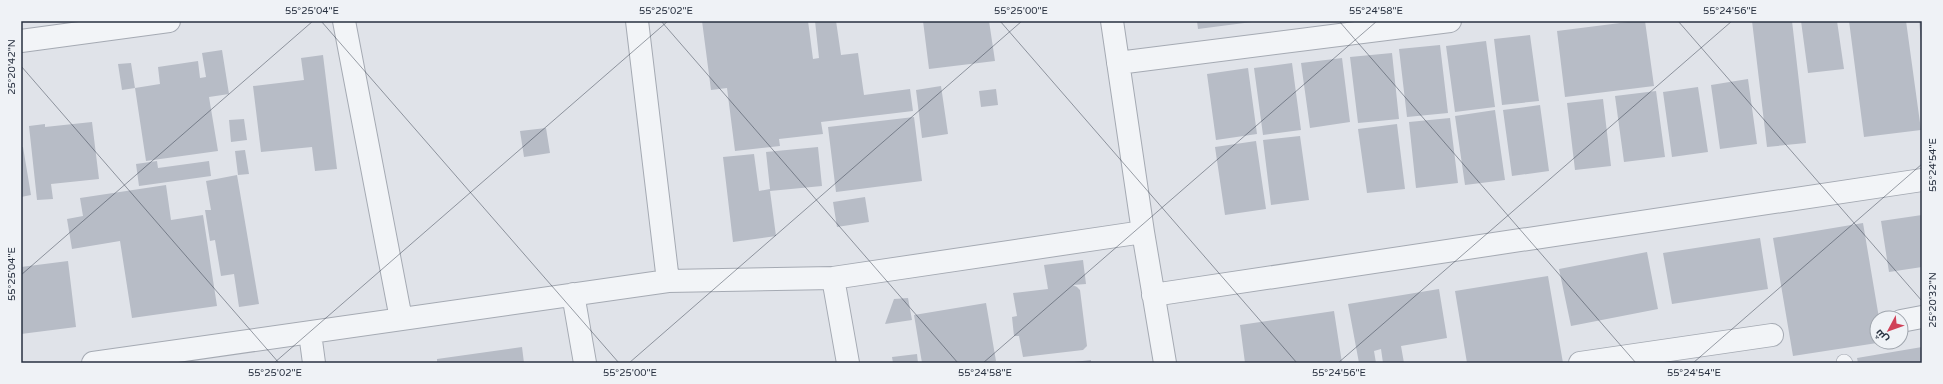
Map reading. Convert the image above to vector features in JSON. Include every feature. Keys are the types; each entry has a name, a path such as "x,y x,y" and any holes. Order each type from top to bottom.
{"street":[{"path":"21,41 170,21"},
{"path":"344,21 401,319"},
{"path":"637,21 668,281"},
{"path":"1112,21 1142,232 1165,363"},
{"path":"1118,63 1450,21"},
{"path":"1154,295 1922,180"},
{"path":"93,363 156,359 401,319 668,281 833,278 1142,232"},
{"path":"833,278 848,363"},
{"path":"573,294 585,363"},
{"path":"1909,319 1922,317"},
{"path":"310,333 314,363"},
{"path":"1580,363 1687,355 1772,335"}],"building":[{"path":"702,21 808,21 813,59 819,58 815,21 836,21 841,55 858,53 864,95 910,89 913,111 821,122 823,134 779,139 780,146 735,151 727,88 711,90"},
{"path":"923,21 989,21 995,61 929,69"},
{"path":"1197,21 1251,21 1252,22 1198,29"},
{"path":"1645,21 1654,86 1565,97 1557,31"},
{"path":"1752,21 1792,21 1806,143 1767,147"},
{"path":"1801,21 1837,21 1844,69 1808,73"},
{"path":"1849,21 1906,21 1921,130 1864,137"},
{"path":"1919,21 1922,21 1922,42 1921,42"},
{"path":"1530,35 1539,101 1502,105 1494,39"},
{"path":"1486,41 1495,107 1455,112 1446,46"},
{"path":"1440,45 1448,113 1407,117 1399,49"},
{"path":"222,50 229,94 209,97 218,151 146,161 135,88 160,84 158,67 198,61 200,78 206,77 202,53"},
{"path":"1392,53 1399,119 1358,123 1350,57"},
{"path":"323,55 337,169 315,171 312,147 261,152 253,86 304,80 301,58"},
{"path":"1342,58 1350,122 1310,128 1301,63"},
{"path":"131,63 135,88 122,90 118,64"},
{"path":"1292,63 1301,130 1263,135 1254,68"},
{"path":"1248,68 1257,134 1216,140 1207,74"},
{"path":"1748,79 1757,144 1720,149 1711,85"},
{"path":"941,86 948,134 922,138 916,90"},
{"path":"1698,87 1708,152 1672,157 1663,92"},
{"path":"996,89 998,105 981,107 979,91"},
{"path":"1656,91 1665,157 1624,162 1615,96"},
{"path":"1603,99 1611,166 1575,170 1567,103"},
{"path":"1540,105 1549,171 1512,176 1503,110"},
{"path":"1495,110 1505,180 1465,185 1455,116"},
{"path":"914,117 922,181 836,192 828,127"},
{"path":"1450,118 1458,183 1416,188 1409,122"},
{"path":"244,119 247,140 231,142 229,120"},
{"path":"92,122 99,179 51,184 53,199 37,200 29,126 45,124 45,127"},
{"path":"1397,124 1405,189 1367,193 1358,129"},
{"path":"546,128 550,153 524,157 520,131"},
{"path":"1300,136 1309,200 1271,205 1263,140"},
{"path":"1256,141 1266,209 1225,215 1215,147"},
{"path":"21,147 23,147 31,195 21,197"},
{"path":"818,147 822,186 770,191 776,236 733,242 723,157 754,154 759,191 770,189 766,152"},
{"path":"245,150 249,174 238,175 235,151"},
{"path":"157,161 158,168 209,161 211,176 139,186 136,164"},
{"path":"237,175 259,304 239,307 234,274 221,276 215,240 210,241 205,210 211,210 206,181"},
{"path":"166,185 171,220 203,215 217,306 132,318 120,241 72,249 67,219 83,216 80,198"},
{"path":"865,197 869,222 837,227 833,202"},
{"path":"1922,215 1922,267 1889,272 1881,221"},
{"path":"1863,223 1878,310 1869,310 1869,344 1793,356 1773,238"},
{"path":"1760,238 1768,289 1672,304 1663,253"},
{"path":"1647,252 1658,309 1571,326 1559,269"},
{"path":"1083,260 1086,284 1073,285 1080,290 1087,346 1083,350 1023,357 1019,336 1014,336 1012,317 1017,316 1013,293 1048,289 1044,265"},
{"path":"68,261 76,327 21,334 21,267"},
{"path":"1548,276 1563,363 1467,363 1455,291"},
{"path":"1439,289 1447,338 1401,346 1404,363 1383,363 1381,349 1374,351 1376,363 1359,363 1348,304"},
{"path":"908,298 912,320 885,324 894,299"},
{"path":"986,303 996,361 984,363 922,363 914,315"},
{"path":"1334,311 1342,363 1245,363 1240,325"},
{"path":"522,347 524,363 437,363 437,359"},
{"path":"1922,347 1922,363 1858,363 1857,358"},
{"path":"917,354 918,363 893,363 892,357"},
{"path":"1091,360 1091,363 1074,363 1074,362"}]}
